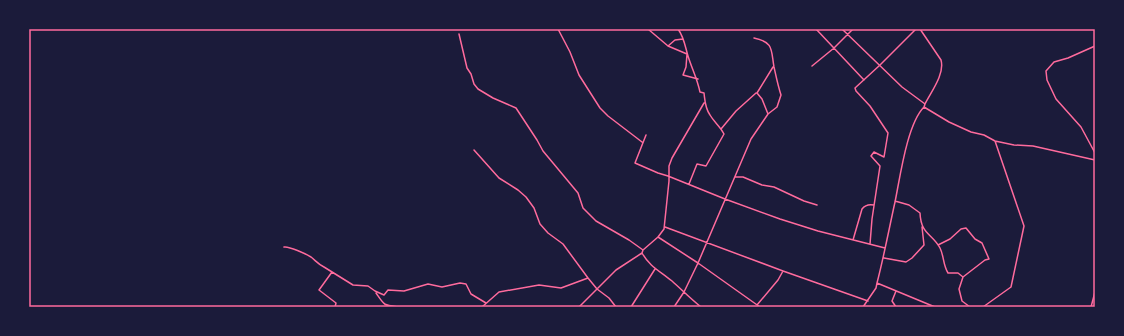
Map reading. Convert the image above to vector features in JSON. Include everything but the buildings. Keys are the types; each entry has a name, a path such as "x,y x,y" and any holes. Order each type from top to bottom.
{"street":[{"path":"558,29 570,52 579,75 600,108 612,120 642,142"},
{"path":"648,29 668,46 687,54"},
{"path":"678,29 683,36 687,54 698,79 700,92 704,93 704,103 710,116 721,128 724,134 706,166 698,164 689,184"},
{"path":"816,29 864,80"},
{"path":"842,29 902,87 924,106 949,122 971,132 984,135 995,141 1014,145 1033,146 1095,160"},
{"path":"812,66 834,48 853,29"},
{"path":"870,244 880,166 871,156 874,152 884,157 888,133 870,106 856,91 856,86 880,65 916,29"},
{"path":"864,307 877,283 904,153 920,110 924,106 942,68 941,60 920,29"},
{"path":"459,34 466,68 471,74 474,84 493,98 516,108 546,155 578,193 583,208 596,221 629,240 643,251 648,263 672,281 701,307"},
{"path":"674,307 684,292 698,263 743,160 751,138 768,114 777,107 780,97 772,51 762,40 754,38"},
{"path":"668,46 675,40 684,39"},
{"path":"1095,46 1068,58 1054,62 1047,68 1046,74 1047,80 1056,100 1081,127 1095,152"},
{"path":"687,54 686,67 683,75 698,79"},
{"path":"721,128 736,111 757,92 774,66"},
{"path":"757,92 762,99 768,114"},
{"path":"578,307 616,270 643,251 658,237 664,227 669,181 669,166 672,158 704,103"},
{"path":"646,135 635,163 725,199 797,225 885,248"},
{"path":"983,307 1011,287 1024,229 1024,223 995,141"},
{"path":"474,150 498,178 518,190 526,197 534,208 540,224 548,233 563,244 597,289 609,298 616,307"},
{"path":"735,176 743,176 762,185 774,187 804,201 816,204"},
{"path":"883,258 906,262 912,258 924,245 920,213 915,208 895,201"},
{"path":"853,240 864,206 874,204"},
{"path":"922,225 927,234 938,245 943,256 944,267 948,273 958,273 963,277"},
{"path":"664,227 868,301"},
{"path":"938,245 950,240 961,229 966,228 975,239 982,243 989,259 985,260 963,277 959,288 962,301 970,307"},
{"path":"658,237 760,307"},
{"path":"284,247 302,252 318,265 324,266 353,285 368,286 375,291 384,294 388,290 404,291 428,284 442,287 460,283 466,284 471,294 486,303"},
{"path":"631,307 655,269"},
{"path":"756,305 778,280 783,271"},
{"path":"332,272 319,290 336,303 335,307"},
{"path":"483,306 499,292 539,285 561,288 588,278"},
{"path":"877,283 936,307"},
{"path":"375,291 382,303 386,306 399,307"},
{"path":"896,291 892,301 896,307"},
{"path":"1091,307 1095,292"}]}
